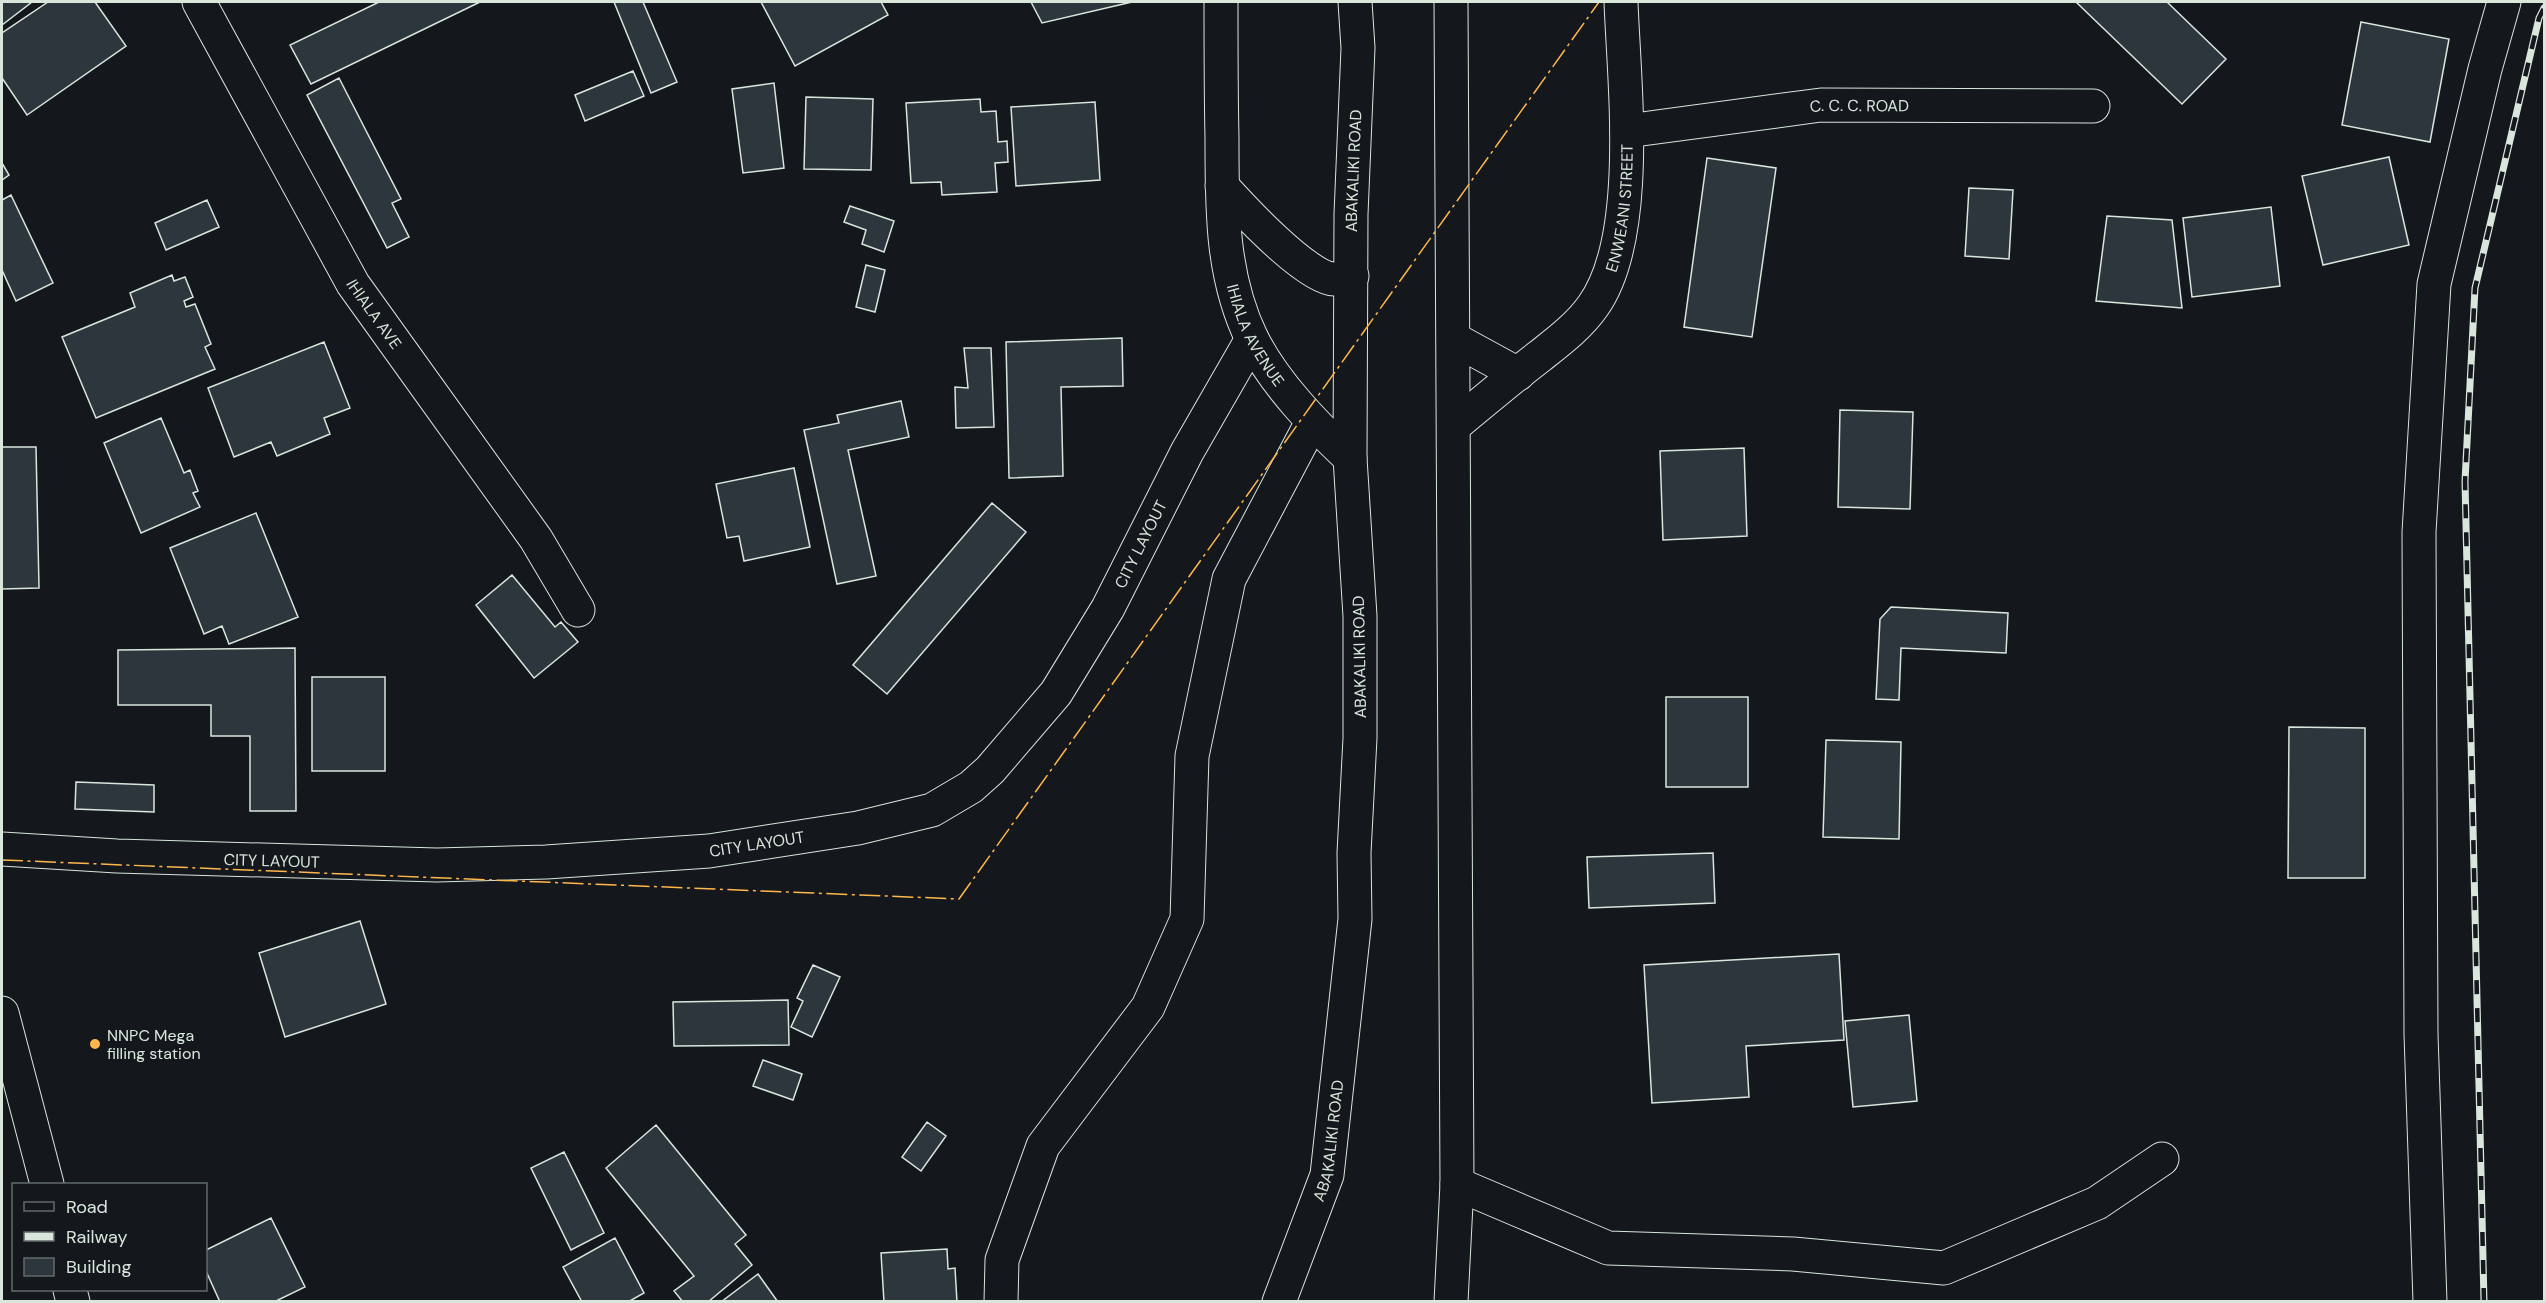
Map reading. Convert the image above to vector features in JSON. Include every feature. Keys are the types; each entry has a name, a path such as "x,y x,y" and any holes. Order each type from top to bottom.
{"main road":[{"name":"IHIALA AVENUE","path":"1221,2 1222,186 1226,258 1234,294 1252,339 1312,422 1350,458"},
{"name":"ABAKALIKI ROAD","path":"1278,1302 1327,1174 1355,919 1354,853 1360,738 1360,616 1350,458 1351,214 1358,48 1355,2"},
{"path":"1451,2 1455,425 1457,1184 1451,1302"},
{"name":"ENWEANI STREET","path":"1455,425 1567,335 1592,307 1605,286 1614,258 1623,204 1627,131 1621,2"},
{"path":"2430,1302 2421,1034 2419,532 2434,284 2485,69 2504,2"},
{"name":"IHIALA AVE","path":"203,3 352,284 536,539 579,610"},
{"name":"C. C. C. ROAD","path":"1627,131 1821,105 2093,106"},
{"path":"1222,186 1257,224 1309,267 1332,280 1352,276"},
{"name":"CITY LAYOUT","path":"2,849 117,856 437,865 546,862 709,851 858,828 932,810 971,787 990,770 1056,693 1108,608 1183,460 1252,339"},
{"path":"1454,339 1518,374"},
{"path":"1001,1302 1002,1260 1043,1146 1148,1007 1187,919 1192,756 1229,579 1312,422"},
{"path":"2,1013 46,1183"},
{"path":"1457,1184 1608,1248 1792,1254 1944,1268 2097,1203 2162,1159"}],"building":[{"path":"2,2 32,2 2,25"},
{"path":"48,2 95,2 126,46 27,115 2,78 2,33"},
{"path":"379,2 480,2 311,84 290,45"},
{"path":"614,2 643,2 677,82 651,93"},
{"path":"761,2 881,2 888,15 795,66"},
{"path":"1031,2 1132,2 1042,23"},
{"path":"2076,2 2167,2 2226,59 2182,104"},
{"path":"2361,22 2449,39 2430,142 2342,125"},
{"path":"633,71 644,96 585,121 575,95"},
{"path":"339,78 401,199 392,203 409,237 387,248 307,95"},
{"path":"774,83 784,168 743,173 732,89"},
{"path":"806,97 873,99 871,170 804,169"},
{"path":"980,99 981,112 996,111 998,142 1007,141 1008,162 995,163 997,192 942,195 941,182 911,183 906,103"},
{"path":"1095,102 1100,180 1016,186 1011,107"},
{"path":"2389,157 2409,245 2323,265 2302,176"},
{"path":"1707,158 1776,168 1752,337 1684,327"},
{"path":"2,163 9,175 2,180"},
{"path":"1969,188 2013,190 2009,259 1965,256"},
{"path":"11,195 53,283 16,301 2,270 2,200"},
{"path":"207,200 219,227 166,250 155,223"},
{"path":"850,206 894,221 884,252 862,244 866,230 844,222"},
{"path":"2271,207 2280,286 2192,297 2183,218"},
{"path":"2107,216 2172,220 2182,308 2096,301"},
{"path":"866,265 885,270 875,312 856,307"},
{"path":"172,275 174,281 185,277 193,297 184,301 186,307 195,304 211,344 205,347 215,369 96,418 62,337 135,307 130,293"},
{"path":"1122,338 1123,386 1061,387 1063,476 1009,478 1006,342"},
{"path":"324,342 350,408 324,418 330,434 277,456 271,442 234,457 208,388"},
{"path":"964,348 991,348 994,427 956,428 955,387 968,388"},
{"path":"901,401 909,437 848,450 876,576 837,584 804,430 839,423 837,415"},
{"path":"1840,410 1913,412 1910,509 1838,507"},
{"path":"161,418 184,473 190,470 198,491 193,493 200,507 141,533 104,443"},
{"path":"2,447 36,447 39,588 2,589"},
{"path":"1744,448 1747,536 1663,540 1660,451"},
{"path":"794,468 810,547 744,561 739,536 727,538 716,484"},
{"path":"992,503 1026,532 887,694 853,665"},
{"path":"256,513 298,617 229,644 222,626 204,634 170,548"},
{"path":"512,575 555,627 561,622 578,642 534,678 476,605"},
{"path":"1891,607 2008,613 2006,653 1901,648 1899,700 1876,699 1880,619"},
{"path":"295,648 296,811 250,811 250,736 211,736 211,705 118,705 118,650"},
{"path":"312,677 385,677 385,771 312,771"},
{"path":"1666,697 1748,697 1748,787 1666,787"},
{"path":"2289,727 2365,728 2365,878 2288,878"},
{"path":"1826,740 1901,742 1899,839 1823,837"},
{"path":"76,782 154,785 154,812 75,809"},
{"path":"1713,853 1715,903 1589,908 1587,857"},
{"path":"360,921 386,1004 285,1037 259,953"},
{"path":"1839,954 1844,1040 1746,1046 1749,1097 1652,1103 1644,965"},
{"path":"813,965 840,977 812,1037 791,1027 803,1001 797,998"},
{"path":"788,1000 789,1045 674,1046 673,1002"},
{"path":"1909,1015 1917,1101 1853,1107 1845,1021"},
{"path":"763,1060 802,1074 793,1100 753,1086"},
{"path":"927,1122 946,1136 921,1171 902,1157"},
{"path":"656,1125 746,1235 735,1244 752,1265 708,1302 683,1302 674,1291 694,1276 606,1168"},
{"path":"564,1152 604,1233 571,1250 531,1168"},
{"path":"271,1218 305,1287 274,1302 220,1302 207,1273 207,1250"},
{"path":"615,1238 644,1293 628,1302 582,1302 563,1267"},
{"path":"947,1249 948,1269 955,1268 957,1302 884,1302 881,1253"},
{"path":"758,1274 778,1302 721,1302"}],"railway":[{"path":"2484,1302 2465,481 2475,288 2539,18 2544,8"}],"power":[{"path":"2,860 959,899 1599,2"}],"place":[{"name":"NNPC Mega filling station","path":"95,1044"}]}
